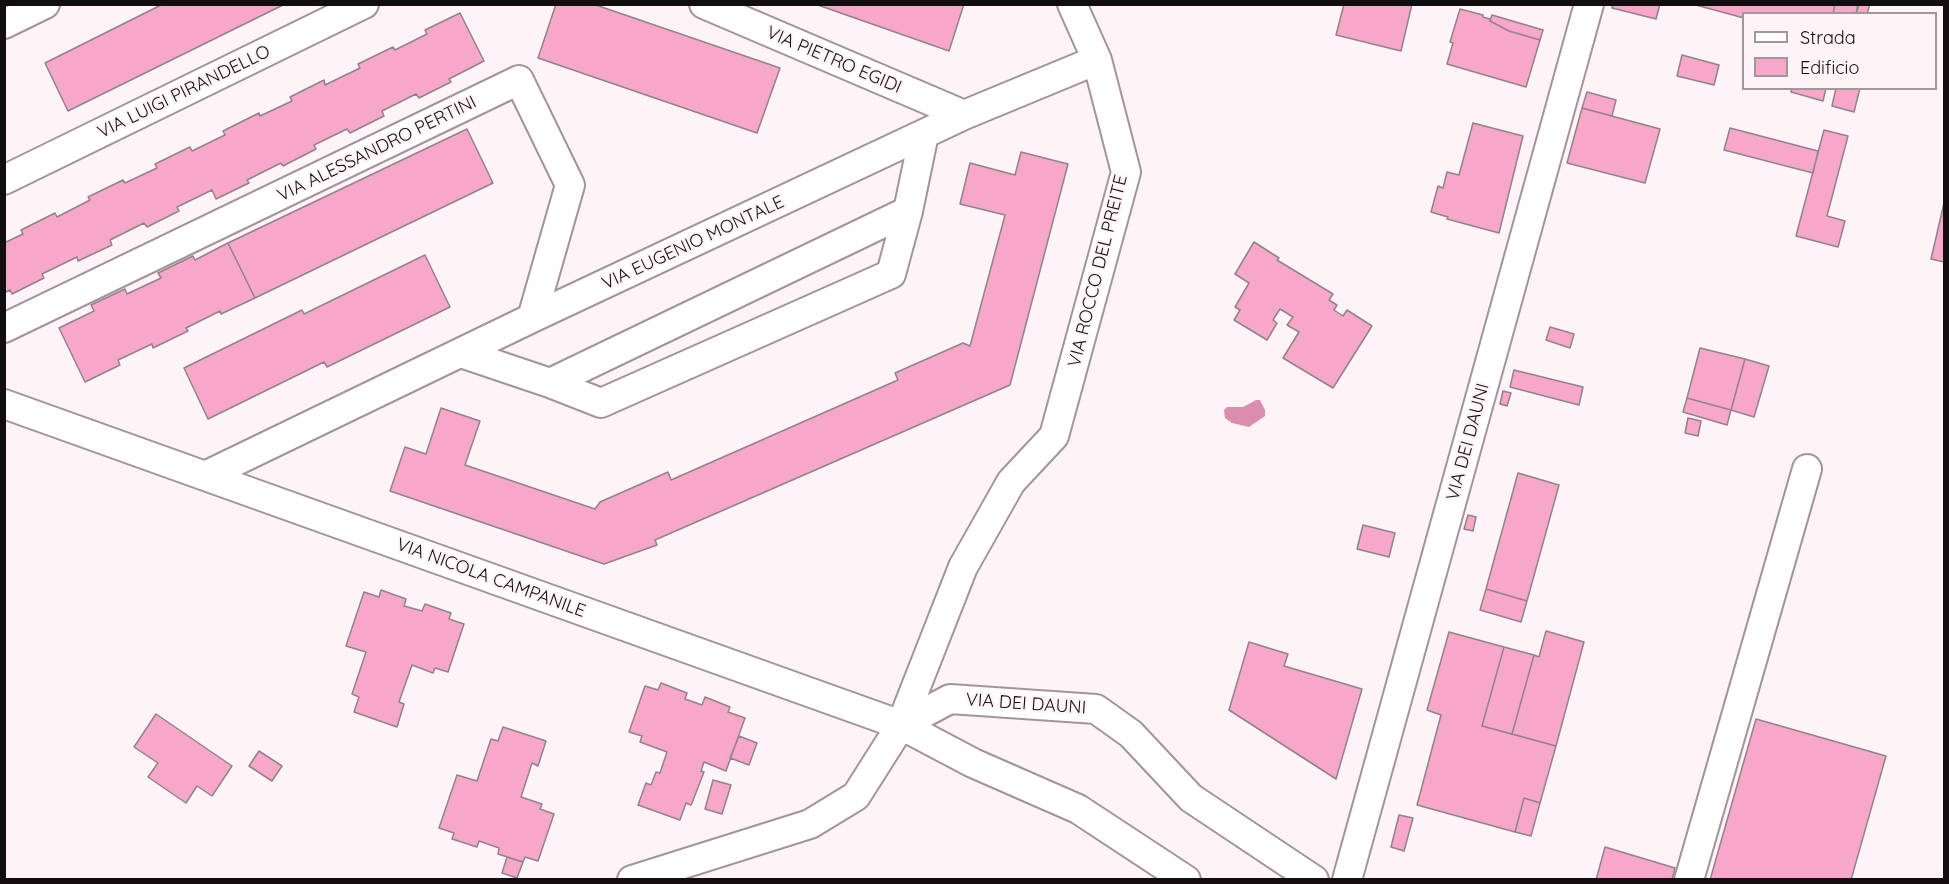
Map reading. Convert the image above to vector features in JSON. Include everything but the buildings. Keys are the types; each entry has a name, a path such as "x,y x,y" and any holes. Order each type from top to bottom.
{"street":[{"path":"4,24 45,4"},
{"name":"VIA LUIGI PIRANDELLO","path":"4,180 364,4"},
{"name":"VIA PIETRO EGIDI","path":"704,4 964,115"},
{"name":"VIA ROCCO DEL PREITE","path":"901,725 963,567 1011,483 1054,436 1126,172 1097,60 1072,4"},
{"name":"VIA DEI DAUNI","path":"1347,879 1589,4"},
{"name":"VIA EUGENIO MONTALE","path":"207,475 532,318 964,115 1097,60"},
{"name":"VIA ALESSANDRO PERTINI","path":"4,328 519,80 570,185 532,318"},
{"path":"461,352 601,403 891,274 908,211 924,134"},
{"path":"550,383 908,211"},
{"name":"VIA NICOLA CAMPANILE","path":"4,404 901,725 973,763 1078,809 1186,879"},
{"path":"1689,879 1807,469"},
{"name":"VIA DEI DAUNI","path":"901,725 950,699 1096,709 1131,734 1191,798 1314,879"},
{"path":"632,879 810,824 856,796 901,725"}],"shaded area":[{"path":"1260,400 1265,416 1249,427 1232,423 1225,418 1224,410 1227,407 1243,407"}]}
